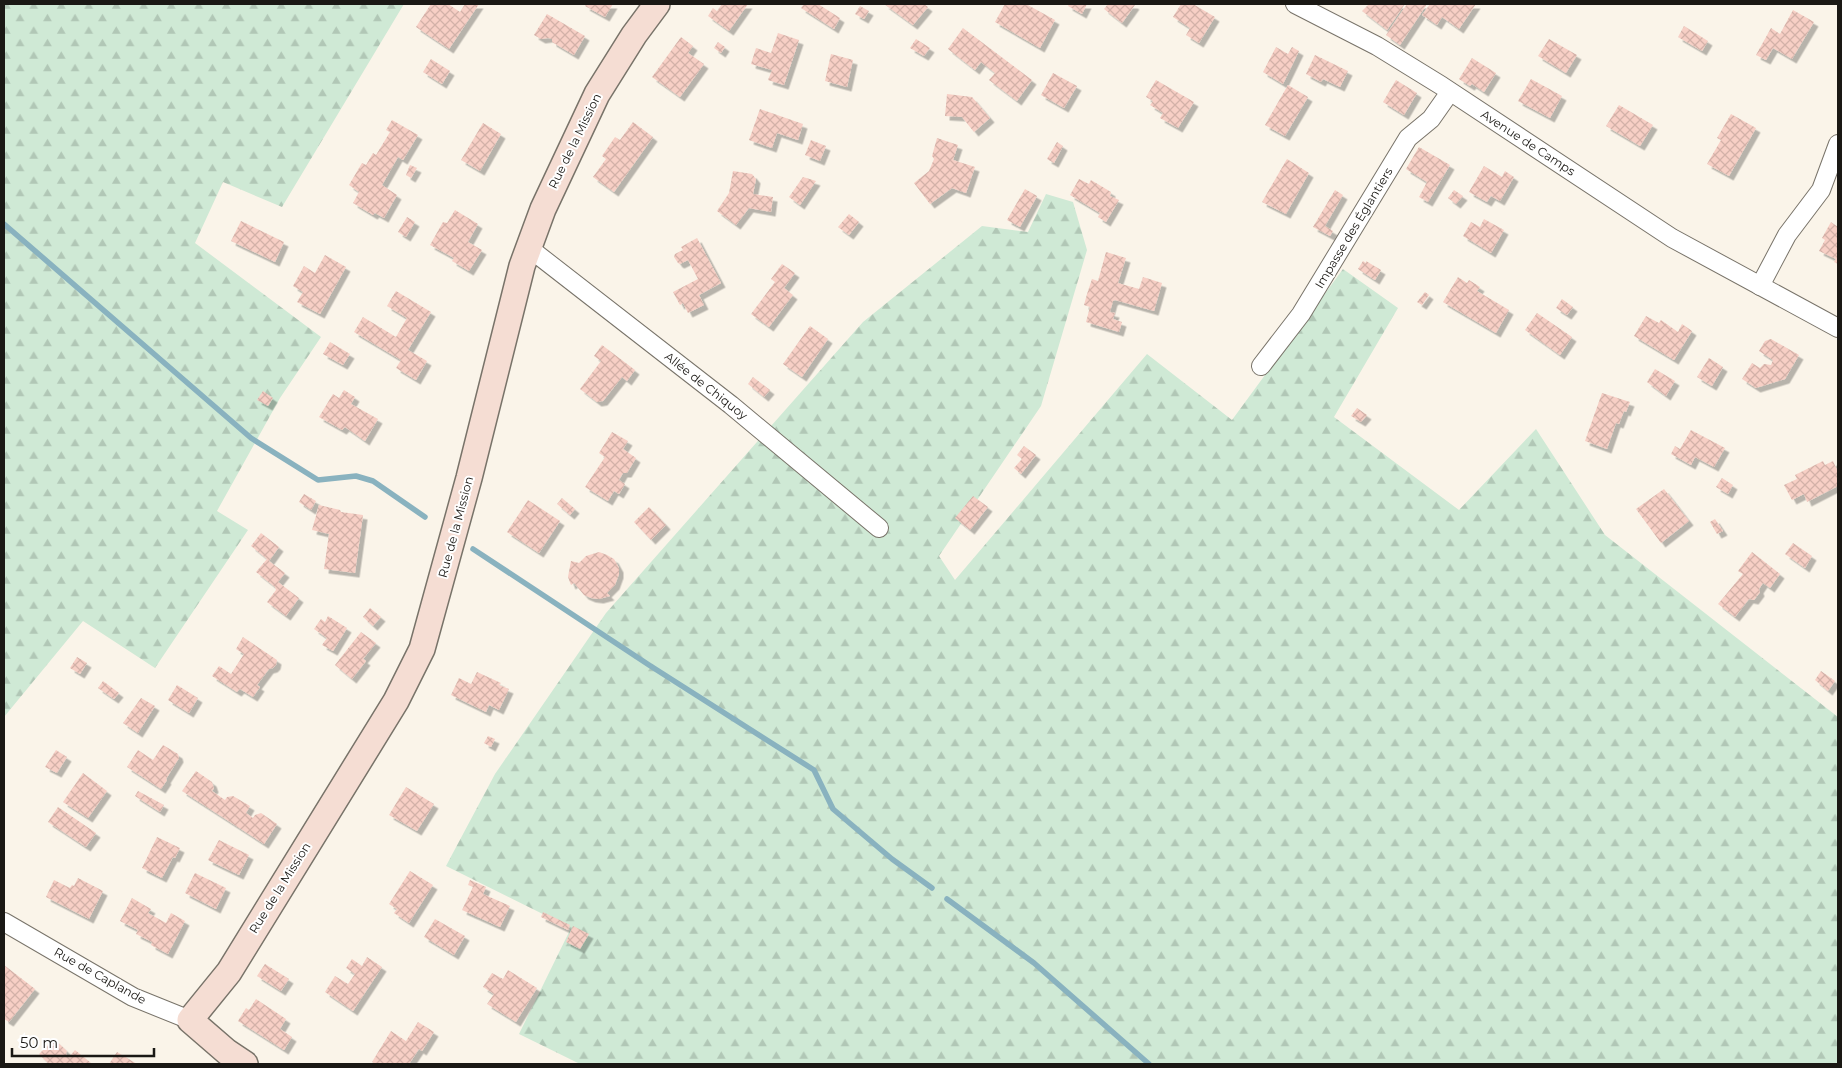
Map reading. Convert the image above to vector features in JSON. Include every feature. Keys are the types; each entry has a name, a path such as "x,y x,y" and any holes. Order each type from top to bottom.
{"main road":[{"name":"Rue de la Mission","path":"190,1020 229,972 396,701 422,649 469,478 522,266 543,209 597,94 657,4"},
{"name":"Rue de Caplande","path":"190,1020 227,1052 245,1064"}],"street":[{"name":"Avenue de Camps","path":"1295,4 1377,46 1672,238 1838,328"},
{"name":"Impasse des Églantiers","path":"1261,366 1301,314 1408,138 1431,119 1450,92"},
{"path":"1760,286 1787,235 1821,190 1838,144"},
{"name":"Allée de Chiquoy","path":"529,248 731,405 880,528"},
{"name":"Rue de Caplande","path":"4,922 133,996 190,1020"}],"green space":[{"path":"4,4 404,4 282,207 223,182 195,243 321,337 280,398 217,511 248,530 155,668 83,621 4,717"},
{"path":"1046,194 1073,202 1087,250 1041,406 939,556 955,580 1147,354 1232,420 1343,269 1398,308 1334,417 1459,510 1536,429 1605,535 1838,717 1838,1064 580,1064 519,1034 571,928 446,866 495,774 606,613 863,322 982,226 1028,232"}],"building":[{"path":"431,4 448,4 460,12 465,4 479,4 449,49 416,27"},
{"path":"587,4 613,4 605,17 585,6"},
{"path":"722,4 748,4 729,31 708,16 713,8 717,11"},
{"path":"804,4 818,4 840,18 834,29 801,8"},
{"path":"884,4 924,4 928,7 913,25"},
{"path":"1005,4 1026,4 1055,20 1040,48 995,22"},
{"path":"1069,4 1087,4 1082,14 1068,6"},
{"path":"1108,4 1135,5 1122,23 1104,9"},
{"path":"1181,4 1193,4 1215,17 1199,43 1186,35 1190,28 1173,17"},
{"path":"1369,4 1405,4 1387,30 1362,11"},
{"path":"1407,4 1427,4 1400,45 1386,35"},
{"path":"1430,4 1476,4 1459,29 1442,17 1437,25 1422,15"},
{"path":"860,6 869,11 864,19 855,14"},
{"path":"1793,10 1814,22 1792,59 1773,48 1766,60 1756,55 1771,28 1780,34"},
{"path":"547,14 585,36 574,55 552,42 552,39 541,39 534,35"},
{"path":"1684,26 1708,41 1702,51 1678,37"},
{"path":"963,28 1032,80 1017,101 989,80 995,73 981,62 975,70 948,49"},
{"path":"778,33 799,40 784,85 768,80 772,70 751,64 756,48 771,53"},
{"path":"681,37 693,46 688,53 704,64 680,97 652,77"},
{"path":"916,39 930,48 924,56 910,48"},
{"path":"1549,39 1577,55 1566,73 1538,56"},
{"path":"718,42 725,47 721,53 714,48"},
{"path":"1276,47 1288,54 1292,47 1299,51 1283,84 1263,72"},
{"path":"831,54 853,60 847,87 825,81"},
{"path":"1315,55 1348,71 1340,87 1323,79 1321,82 1306,74"},
{"path":"1472,58 1496,73 1484,92 1472,84 1470,86 1459,79"},
{"path":"431,59 450,71 442,84 423,72"},
{"path":"1053,73 1077,86 1064,108 1041,95"},
{"path":"1531,79 1562,96 1550,118 1518,101"},
{"path":"1156,80 1194,102 1178,128 1160,118 1163,113 1150,105 1153,101 1146,97"},
{"path":"1396,80 1417,93 1404,115 1383,102"},
{"path":"1288,85 1308,97 1285,136 1265,125"},
{"path":"947,94 972,97 990,118 974,132 962,117 945,116"},
{"path":"1619,105 1653,125 1640,146 1606,126"},
{"path":"760,109 803,124 798,140 777,133 772,148 749,140"},
{"path":"1731,114 1756,128 1729,176 1707,164 1721,140 1717,138"},
{"path":"392,120 418,135 403,160 398,157 382,185 397,195 384,218 375,213 373,215 353,203 359,192 349,185 362,163 366,165 373,153 376,155 390,132 386,130"},
{"path":"633,122 653,137 614,192 593,177 606,159 602,156 615,137 620,140"},
{"path":"483,123 501,134 480,171 461,160"},
{"path":"937,138 958,145 953,160 975,167 966,193 952,188 930,204 914,183 929,171 934,159 932,156"},
{"path":"811,140 826,146 820,161 805,155"},
{"path":"1057,142 1063,146 1054,163 1047,159"},
{"path":"1419,147 1450,165 1428,202 1419,197 1427,182 1406,169"},
{"path":"1287,159 1309,173 1286,214 1262,202"},
{"path":"410,165 417,168 411,178 406,175"},
{"path":"1484,166 1502,177 1505,171 1514,177 1500,201 1491,196 1487,202 1469,192"},
{"path":"733,171 752,174 756,179 753,194 773,197 771,212 749,208 736,225 717,211 729,193"},
{"path":"803,177 816,181 800,205 789,197"},
{"path":"1079,179 1089,184 1091,180 1111,192 1110,196 1119,200 1106,222 1098,217 1100,213 1070,195"},
{"path":"1025,189 1037,196 1020,227 1007,220"},
{"path":"1335,190 1343,195 1325,226 1333,231 1330,236 1313,227"},
{"path":"1454,190 1463,196 1456,204 1448,198"},
{"path":"455,210 478,224 468,242 482,250 469,271 452,261 454,258 430,245 443,222 447,223"},
{"path":"849,214 859,222 849,235 838,227"},
{"path":"407,217 415,222 406,237 398,232"},
{"path":"1484,219 1504,230 1491,253 1463,236 1471,222 1480,227"},
{"path":"241,221 284,242 275,262 231,241"},
{"path":"1831,222 1838,227 1838,264 1834,262 1836,259 1819,251 1825,240 1822,238"},
{"path":"697,238 721,283 699,295 704,305 688,313 683,303 680,305 673,292 698,279 688,260 680,264 674,257 675,254 683,250 681,247"},
{"path":"1106,252 1126,258 1118,283 1139,289 1143,277 1162,283 1154,311 1113,301 1110,312 1115,313 1113,319 1122,322 1119,332 1086,322 1090,307 1084,305 1087,294 1092,279 1098,281"},
{"path":"325,255 346,267 320,314 297,302 303,292 293,286 304,266 315,273"},
{"path":"1363,261 1381,270 1375,280 1358,269"},
{"path":"782,264 795,273 784,288 793,295 769,327 751,314 775,282 771,279"},
{"path":"1458,277 1467,283 1469,280 1480,287 1477,291 1509,310 1496,333 1443,302"},
{"path":"396,291 431,312 408,350 427,361 416,380 396,368 401,360 354,332 363,317 396,337 407,318 387,306"},
{"path":"1425,292 1429,295 1422,305 1417,302"},
{"path":"1562,299 1573,307 1567,315 1556,308"},
{"path":"1537,313 1572,337 1560,355 1525,330"},
{"path":"1646,316 1659,323 1661,320 1678,332 1682,324 1692,331 1674,360 1634,336"},
{"path":"810,326 828,339 802,377 783,364"},
{"path":"1771,339 1799,355 1785,379 1756,388 1742,379 1752,363 1760,368 1764,364 1771,365 1773,360 1759,351 1765,341"},
{"path":"330,342 350,354 343,365 323,354"},
{"path":"602,345 635,370 627,381 622,377 603,401 597,402 580,389 601,361 594,356"},
{"path":"1709,358 1723,367 1712,386 1697,377"},
{"path":"1655,369 1675,381 1666,396 1647,382"},
{"path":"753,377 770,390 764,397 748,384"},
{"path":"344,390 355,397 351,404 378,419 365,441 345,427 342,430 319,417 333,394 339,398"},
{"path":"263,391 273,398 268,406 257,400"},
{"path":"1602,393 1630,402 1619,424 1616,423 1607,449 1585,441"},
{"path":"1357,408 1367,415 1361,422 1351,416"},
{"path":"1691,430 1725,448 1714,467 1695,457 1691,465 1671,454 1675,446 1680,449"},
{"path":"612,432 628,441 623,449 636,458 627,473 623,473 619,480 625,484 619,494 614,491 608,501 585,487 605,457 599,453"},
{"path":"1024,446 1036,455 1021,474 1014,468 1022,459 1017,455"},
{"path":"1823,461 1825,465 1833,461 1838,472 1838,486 1807,502 1804,494 1792,500 1784,485 1797,479 1795,475"},
{"path":"1722,478 1733,485 1728,494 1716,487"},
{"path":"1664,489 1689,521 1661,543 1636,509"},
{"path":"304,494 316,501 311,510 299,502"},
{"path":"973,496 988,507 970,530 955,518"},
{"path":"562,498 575,509 570,515 557,504"},
{"path":"528,500 560,521 539,553 507,532"},
{"path":"319,505 340,510 341,512 363,515 355,573 324,569 329,534 312,530"},
{"path":"649,507 666,525 651,540 634,522"},
{"path":"1715,519 1723,531 1717,534 1710,522"},
{"path":"261,533 279,547 269,561 285,573 278,582 299,598 286,616 267,602 276,590 275,587 256,572 267,559 251,546"},
{"path":"1793,543 1812,556 1805,568 1785,554"},
{"path":"599,552 614,559 619,568 619,574 615,585 607,593 610,596 599,599 584,595 574,583 571,585 568,577 571,561 579,563 586,556"},
{"path":"1752,552 1780,574 1770,588 1763,583 1759,589 1760,592 1754,600 1749,599 1735,617 1718,604 1743,574 1738,571"},
{"path":"370,608 381,617 373,626 363,617"},
{"path":"328,616 347,628 333,651 322,645 327,638 314,629 321,619 325,622"},
{"path":"361,632 376,643 363,659 366,661 352,679 335,665"},
{"path":"243,637 277,660 276,665 269,669 257,685 260,687 253,697 240,689 237,692 212,676 219,666 231,674 244,654 236,649"},
{"path":"77,657 87,663 80,674 70,668"},
{"path":"1821,671 1835,681 1828,691 1815,680"},
{"path":"477,672 501,683 499,685 509,689 499,710 489,705 486,712 451,695 459,678 471,684"},
{"path":"103,681 119,693 114,699 98,688"},
{"path":"177,685 198,698 189,713 168,700"},
{"path":"141,698 155,706 138,733 123,723"},
{"path":"488,736 495,739 491,747 484,743"},
{"path":"163,745 178,754 179,758 161,789 127,767 138,750 153,760"},
{"path":"56,750 67,757 57,773 45,767"},
{"path":"196,771 212,782 214,788 212,791 225,800 227,797 233,796 250,806 246,813 253,818 261,813 277,824 264,844 182,791"},
{"path":"83,773 107,791 88,818 63,802"},
{"path":"406,787 434,804 417,831 389,815"},
{"path":"138,791 164,805 160,812 135,796"},
{"path":"58,807 96,833 86,847 48,822"},
{"path":"157,837 180,848 162,878 142,868"},
{"path":"219,840 249,855 239,875 208,860"},
{"path":"410,871 433,885 409,923 394,913 397,909 389,904"},
{"path":"195,873 226,888 216,909 185,893"},
{"path":"78,878 103,891 89,919 46,897 54,880 70,888 72,885 74,886"},
{"path":"470,880 486,887 483,894 510,906 500,927 462,910 473,887 468,885"},
{"path":"132,898 151,909 148,913 166,923 171,913 185,921 168,954 151,945 152,942 136,934 138,930 120,921"},
{"path":"543,912 570,925 568,930 541,917"},
{"path":"435,919 465,936 454,955 424,937"},
{"path":"573,926 589,934 580,949 566,942"},
{"path":"367,957 382,967 353,1011 325,992 335,976 348,984 355,974 346,968 352,959 362,966"},
{"path":"265,964 289,979 281,991 257,976"},
{"path":"4,965 35,989 9,1022 4,1019"},
{"path":"508,970 537,988 516,1022 487,1004 494,994 483,987 492,973 503,979"},
{"path":"256,999 286,1019 280,1029 292,1037 284,1050 238,1021 246,1008 249,1010"},
{"path":"418,1022 434,1032 422,1051 419,1049 409,1064 376,1064 372,1062 391,1031 406,1041"},
{"path":"54,1039 67,1051 66,1054 69,1057 75,1050 91,1063 49,1064 39,1054"},
{"path":"117,1052 137,1064 109,1064"}],"waterway":[{"path":"4,224 251,438 318,480 356,476 373,481 425,517"},
{"path":"473,549 649,665 814,770 833,809 892,859 932,888"},
{"path":"947,899 1034,963 1149,1064"}]}
